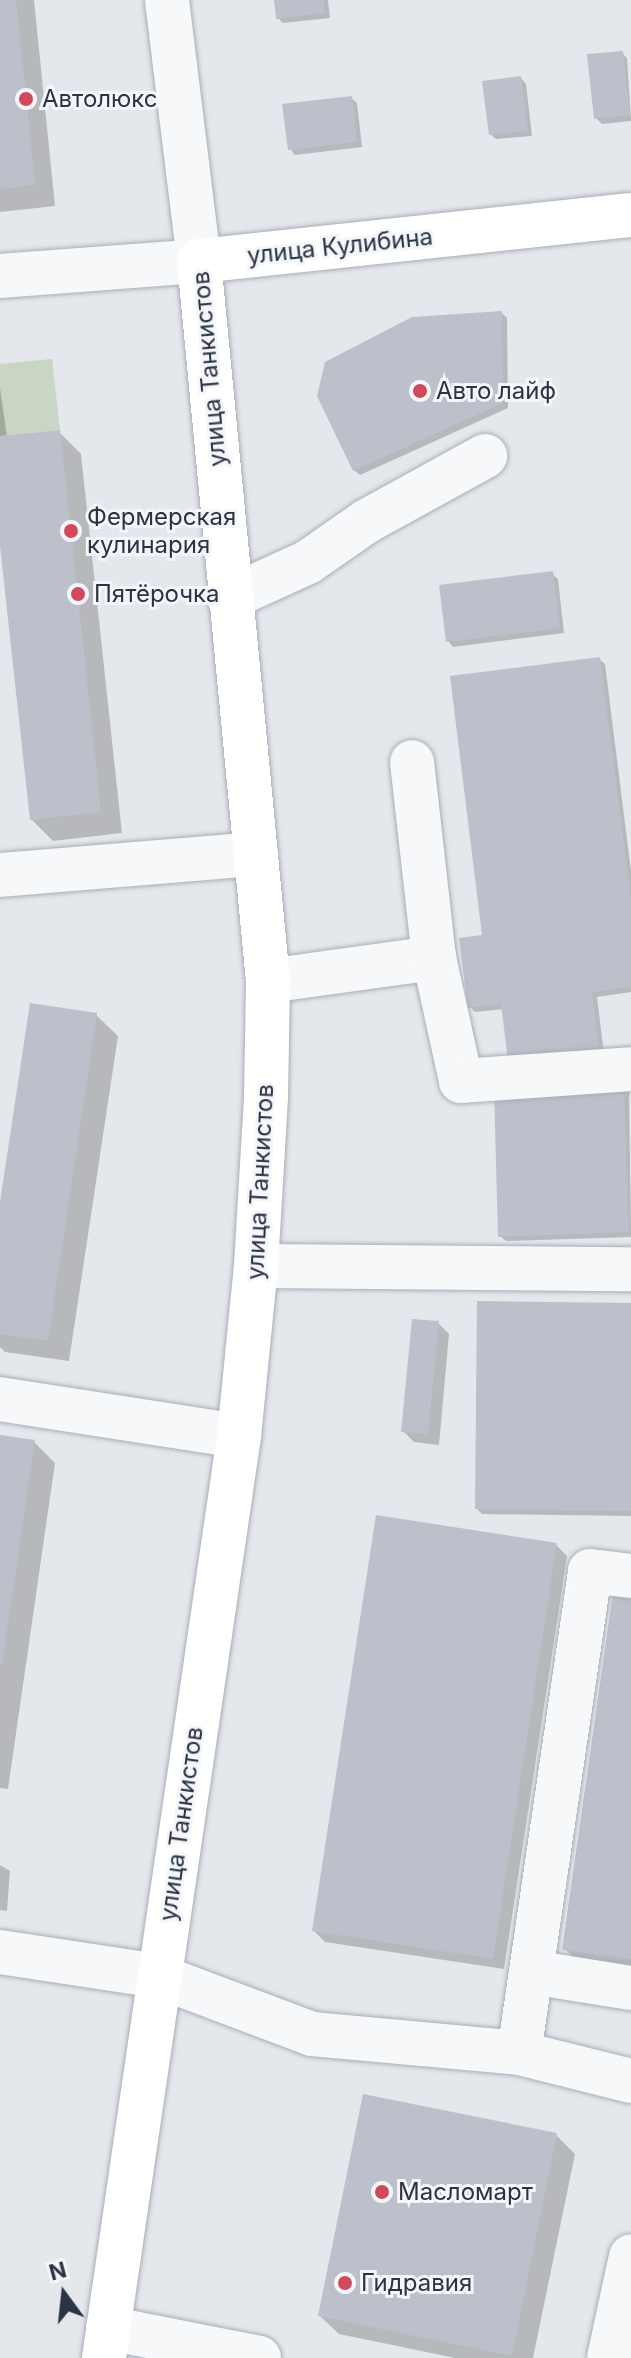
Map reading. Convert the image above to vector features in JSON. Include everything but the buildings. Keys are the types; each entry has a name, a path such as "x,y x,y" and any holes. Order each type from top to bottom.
{"main road":[{"name":"улица Кулибина","path":"199,261 631,215"},
{"name":"улица Танкистов","path":"106,2343 239,1436 256,1266 266,1097 268,981 199,261"}],"street":[{"name":"улица Танкистов","path":"167,0 199,261"},
{"name":"улица Кулибина","path":"0,276 199,261"},
{"path":"229,598 308,562 367,521 485,456"},
{"path":"412,762 434,958 461,1081 631,1069"},
{"path":"0,875 256,854"},
{"path":"268,981 434,958"},
{"path":"256,1266 631,1269"},
{"path":"0,1399 239,1436"},
{"path":"519,2053 590,1571 631,1576"},
{"path":"0,1952 158,1976 312,2034 519,2053 631,2081"},
{"path":"531,1972 631,1988"},
{"path":"609,2358 631,2256"},
{"path":"106,2343 259,2358"}],"green space":[{"path":"52,359 60,430 0,436 0,364"}],"place":[{"name":"Автолюкс","path":"26,99"},
{"name":"Авто лайф","path":"420,391"},
{"name":"Фермерская кулинария","path":"71,531"},
{"name":"Пятёрочка","path":"78,594"},
{"name":"Масломарт","path":"382,2192"},
{"name":"Гидравия","path":"345,2283"}]}
